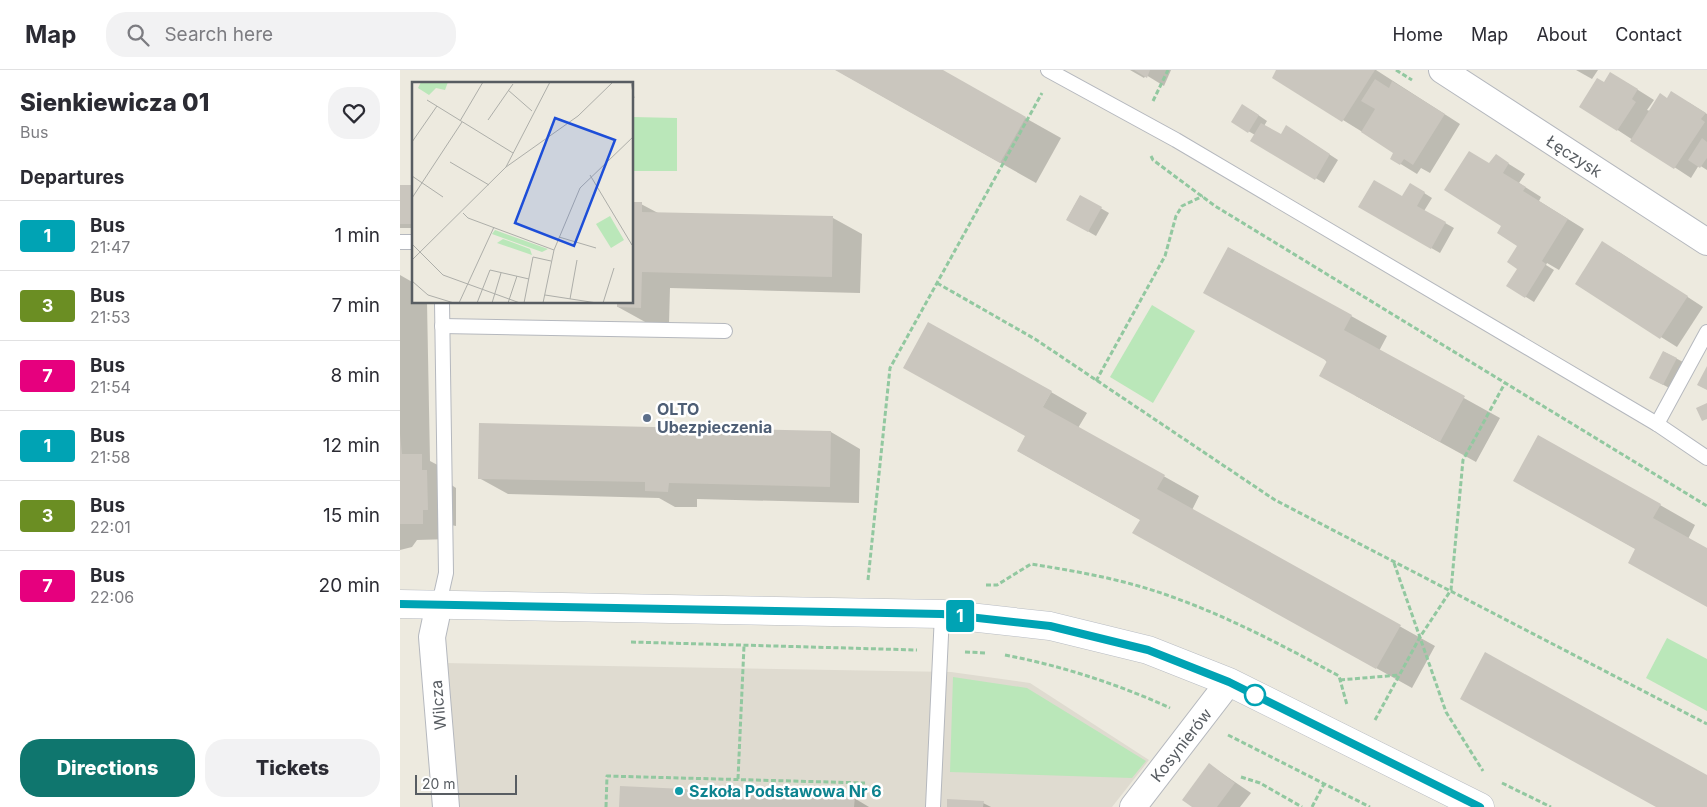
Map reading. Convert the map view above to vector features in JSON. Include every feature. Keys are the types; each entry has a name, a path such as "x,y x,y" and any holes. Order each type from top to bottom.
{"street":[{"name":"Łęczysk","path":"1442,70 1707,242"},
{"path":"400,604 942,614 1050,626 1148,650 1229,682 1480,807"},
{"name":"Wilcza","path":"440,604 432,637 446,807"},
{"name":"Kosynierów","path":"1133,807 1229,682"}],"lane":[{"path":"1050,72 1143,122 1656,424 1707,458"},
{"path":"440,604 446,573 442,304"},
{"path":"442,326 725,331"},
{"path":"1656,424 1707,332"},
{"path":"933,807 942,614"}],"path":[{"path":"1143,122 1168,70"},
{"path":"868,580 890,368 938,283 1050,72"},
{"path":"1150,153 1153,160 1215,206 1707,506"},
{"path":"1096,381 1165,256 1176,216 1182,206 1204,196"},
{"path":"938,283 1035,339 1275,500 1707,724"},
{"path":"1375,720 1420,636 1451,590 1464,460 1506,383"},
{"path":"1394,563 1446,712 1484,774"},
{"path":"628,642 940,650 988,653"},
{"path":"738,779 744,646"},
{"path":"998,654 1047,663 1139,693 1370,807"},
{"path":"1340,680 1399,675"},
{"path":"606,807 608,776 865,783"},
{"path":"1241,777 1260,783 1302,807"},
{"path":"1312,807 1324,784"}],"shaded area":[{"path":"444,663 951,672 1030,683 1149,760 1112,807 456,807"}],"green space":[{"path":"634,117 677,118 677,171 634,171"},
{"path":"1152,305 1195,331 1153,403 1110,377"},
{"path":"1667,638 1707,659 1707,711 1646,678"},
{"path":"953,677 1027,688 1146,761 1132,778 950,772"}],"building":[{"path":"835,70 943,70 1026,117 1000,163"},
{"path":"1134,70 1150,70 1147,78"},
{"path":"1276,70 1375,70 1342,122 1272,78"},
{"path":"1610,72 1638,89 1632,99 1636,102 1617,131 1579,107 1597,78 1604,82"},
{"path":"1375,79 1389,88 1392,81 1445,114 1413,165 1404,159 1400,165 1390,159 1393,153 1361,132 1375,109 1361,101"},
{"path":"1671,91 1706,113 1701,119 1705,122 1674,169 1630,141 1660,93 1667,98"},
{"path":"1242,104 1259,115 1248,133 1231,122"},
{"path":"1261,123 1281,134 1286,125 1330,154 1315,180 1250,141"},
{"path":"1702,138 1707,142 1707,158 1700,168 1688,160"},
{"path":"1469,151 1489,163 1496,154 1509,163 1503,173 1526,187 1523,191 1568,219 1542,261 1546,264 1525,298 1506,286 1517,269 1507,262 1517,246 1497,233 1501,226 1444,190"},
{"path":"1374,180 1402,196 1410,183 1425,192 1417,206 1446,222 1431,249 1358,207"},
{"path":"400,185 412,185 412,224 400,224"},
{"path":"1080,195 1102,207 1088,232 1066,220"},
{"path":"634,202 642,202 642,212 833,216 832,277 642,272 641,308 617,307 617,304 634,304"},
{"path":"1602,241 1688,296 1660,339 1575,284"},
{"path":"1228,247 1352,315 1344,330 1465,396 1440,442 1319,376 1327,361 1203,293"},
{"path":"928,322 1052,391 1043,407 1165,475 1157,489 1401,625 1376,669 1132,533 1140,520 1017,451 1025,436 903,368"},
{"path":"1663,351 1677,358 1663,385 1649,378"},
{"path":"1707,366 1707,390 1697,385"},
{"path":"1707,403 1707,419 1702,421 1696,408"},
{"path":"479,423 831,431 830,487 669,483 668,492 645,491 645,482 478,479"},
{"path":"400,434 402,454 422,454 422,470 427,470 428,510 423,510 423,524 400,524"},
{"path":"1538,435 1661,504 1653,518 1707,548 1707,607 1628,563 1635,549 1513,481"},
{"path":"1485,652 1707,775 1707,807 1656,807 1460,699"},
{"path":"1209,763 1235,783 1217,807 1192,807 1182,800"},
{"name":"Szkoła Podstawowa Nr 6","path":"620,786 855,797 854,807 619,807"},
{"path":"947,799 984,801 983,807 947,807"}],"bus line":[{"name":"1","path":"400,604 942,614 1050,626 1148,650 1229,682 1480,807"}],"place":[{"name":"OLTO Ubezpieczenia","path":"647,418"},
{"name":"Szkoła Podstawowa Nr 6","path":"679,791"}]}
